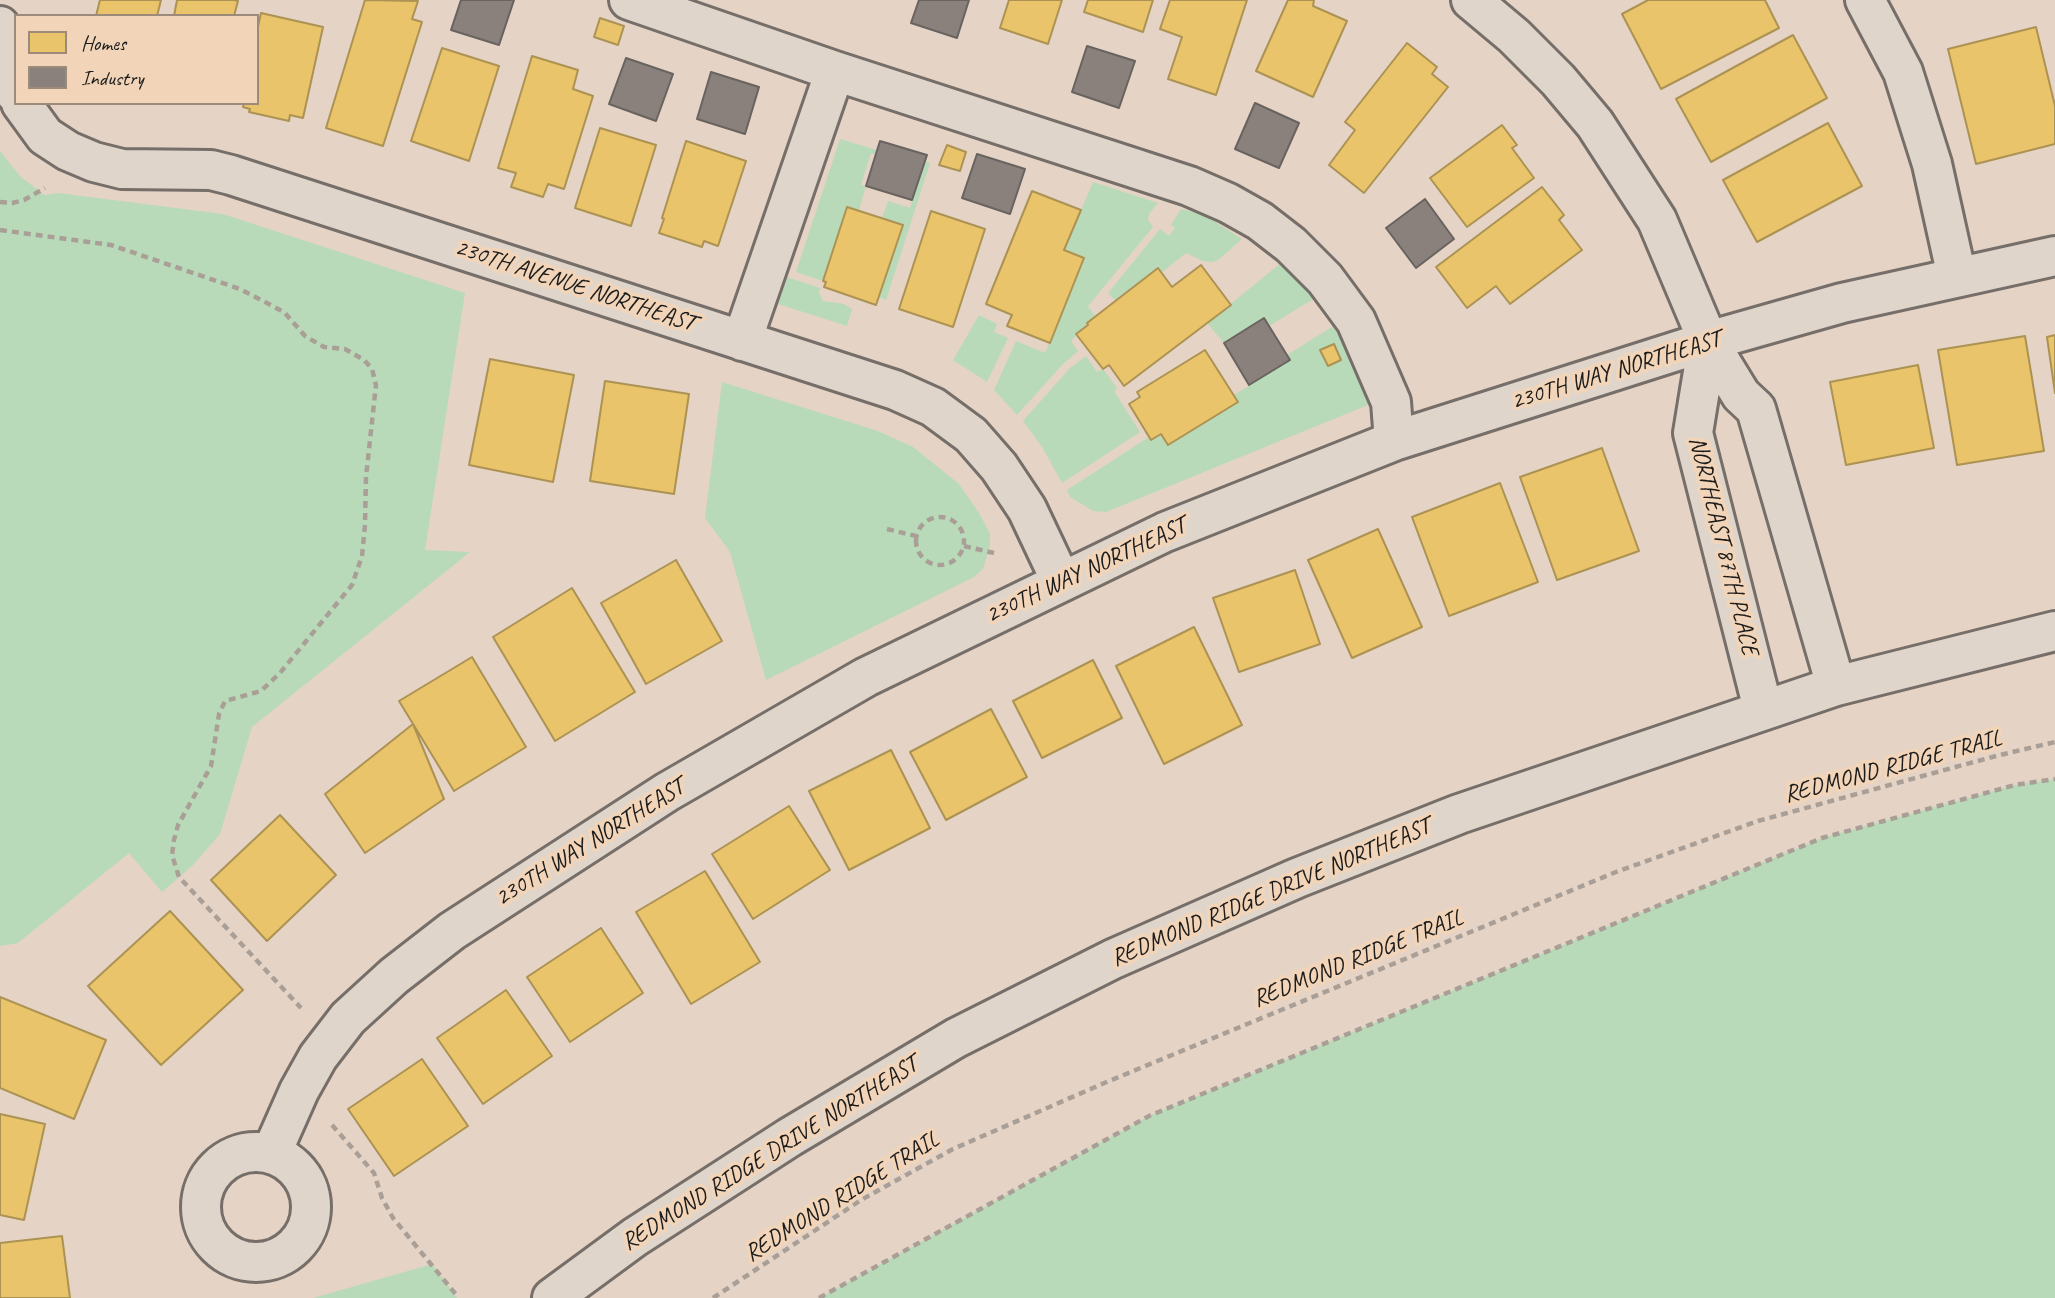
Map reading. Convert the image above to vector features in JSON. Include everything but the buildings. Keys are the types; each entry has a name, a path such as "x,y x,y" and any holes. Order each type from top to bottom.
{"street":[{"path":"0,20 5,0"},
{"path":"629,0 835,71 1189,186 1228,202 1291,245 1325,279 1356,321 1391,402 1394,441"},
{"path":"1471,0 1514,36 1558,80 1595,124 1657,220 1708,341 1741,395 1756,409 1836,686"},
{"path":"1865,0 1903,72 1932,164 1957,277"},
{"path":"0,26 1,45 14,87"},
{"path":"742,341 835,71"},
{"name":"230TH AVENUE NORTHEAST","path":"22,105 44,136 68,151 94,162 122,169 198,169 221,172 895,390 933,407 971,435 999,467 1027,509 1061,581"},
{"name":"230TH WAY NORTHEAST","path":"272,1152 299,1091 318,1058 348,1018 394,976 452,931 667,792 866,677 1165,532 1394,441 1708,341 1842,303 2055,256"},
{"name":"NORTHEAST 87TH PLACE","path":"1708,341 1693,433 1763,709"},
{"name":"REDMOND RIDGE DRIVE NORTHEAST","path":"552,1298 635,1237 790,1137 956,1038 1113,959 1297,878 1459,814 1836,686 2055,631"}],"path":[{"path":"0,202 24,200 46,187"},
{"path":"0,230 111,245 240,289 284,312 305,336 324,347 345,349 364,360 372,369 376,385 366,477 365,525 362,556 352,585 280,673 261,691 225,701 219,714 211,766 178,825 172,855 179,877 305,1013"},
{"path":"946,517 959,525 964,546 954,561 939,565 924,559 916,544 916,536 919,529 930,519 946,517"},
{"path":"887,529 916,536"},
{"path":"964,546 993,553"},
{"name":"REDMOND RIDGE TRAIL","path":"713,1298 861,1200 953,1149 1135,1070 1616,872 1758,821 2055,742"},
{"name":"REDMOND RIDGE TRAIL","path":"818,1298 1149,1116 1822,838 2015,785 2055,779"},
{"path":"336,1128 374,1173 382,1198 393,1218 458,1297"}],"green space":[{"path":"840,139 877,150 876,155 871,153 861,185 866,186 859,210 847,207 823,281 796,272"},
{"path":"0,151 20,176 44,195 58,193 223,214 465,293 425,550 470,552 252,727 220,834 193,865 162,892 129,853 18,943 0,946"},
{"path":"925,161 930,163 886,300 879,297 902,225 882,218 888,201 910,208"},
{"path":"1093,182 1158,203 1149,214 1148,220 1153,227 1088,306 1095,316 1071,341 1078,351 1017,415 994,390 1016,341 1045,353 1084,259 1064,250"},
{"path":"1181,209 1203,214 1242,239 1212,262 1186,253 1161,273 1158,268 1116,301 1108,293 1160,229 1169,236 1175,228 1171,225"},
{"path":"1281,263 1305,281 1315,298 1269,326 1264,318 1224,343 1207,323"},
{"path":"787,277 820,288 823,301 844,304 852,309 847,326 778,304"},
{"path":"979,315 997,324 994,332 1008,338 987,382 953,360"},
{"path":"1335,325 1351,355 1368,405 1106,512 1093,511 1070,497 1067,490 1149,437 1151,440 1237,401 1234,395 1290,360 1287,355"},
{"path":"1086,356 1097,372 1103,369 1117,388 1114,391 1140,432 1062,483 1042,447 1023,421 1070,368"},
{"path":"722,382 878,431 913,447 959,484 979,513 990,534 990,545 983,569 974,577 766,680 730,552 705,518"},
{"path":"2055,779 2055,1298 819,1298 1149,1116 1822,838 2015,785"},
{"path":"432,1264 457,1298 313,1298 422,1267"}]}
